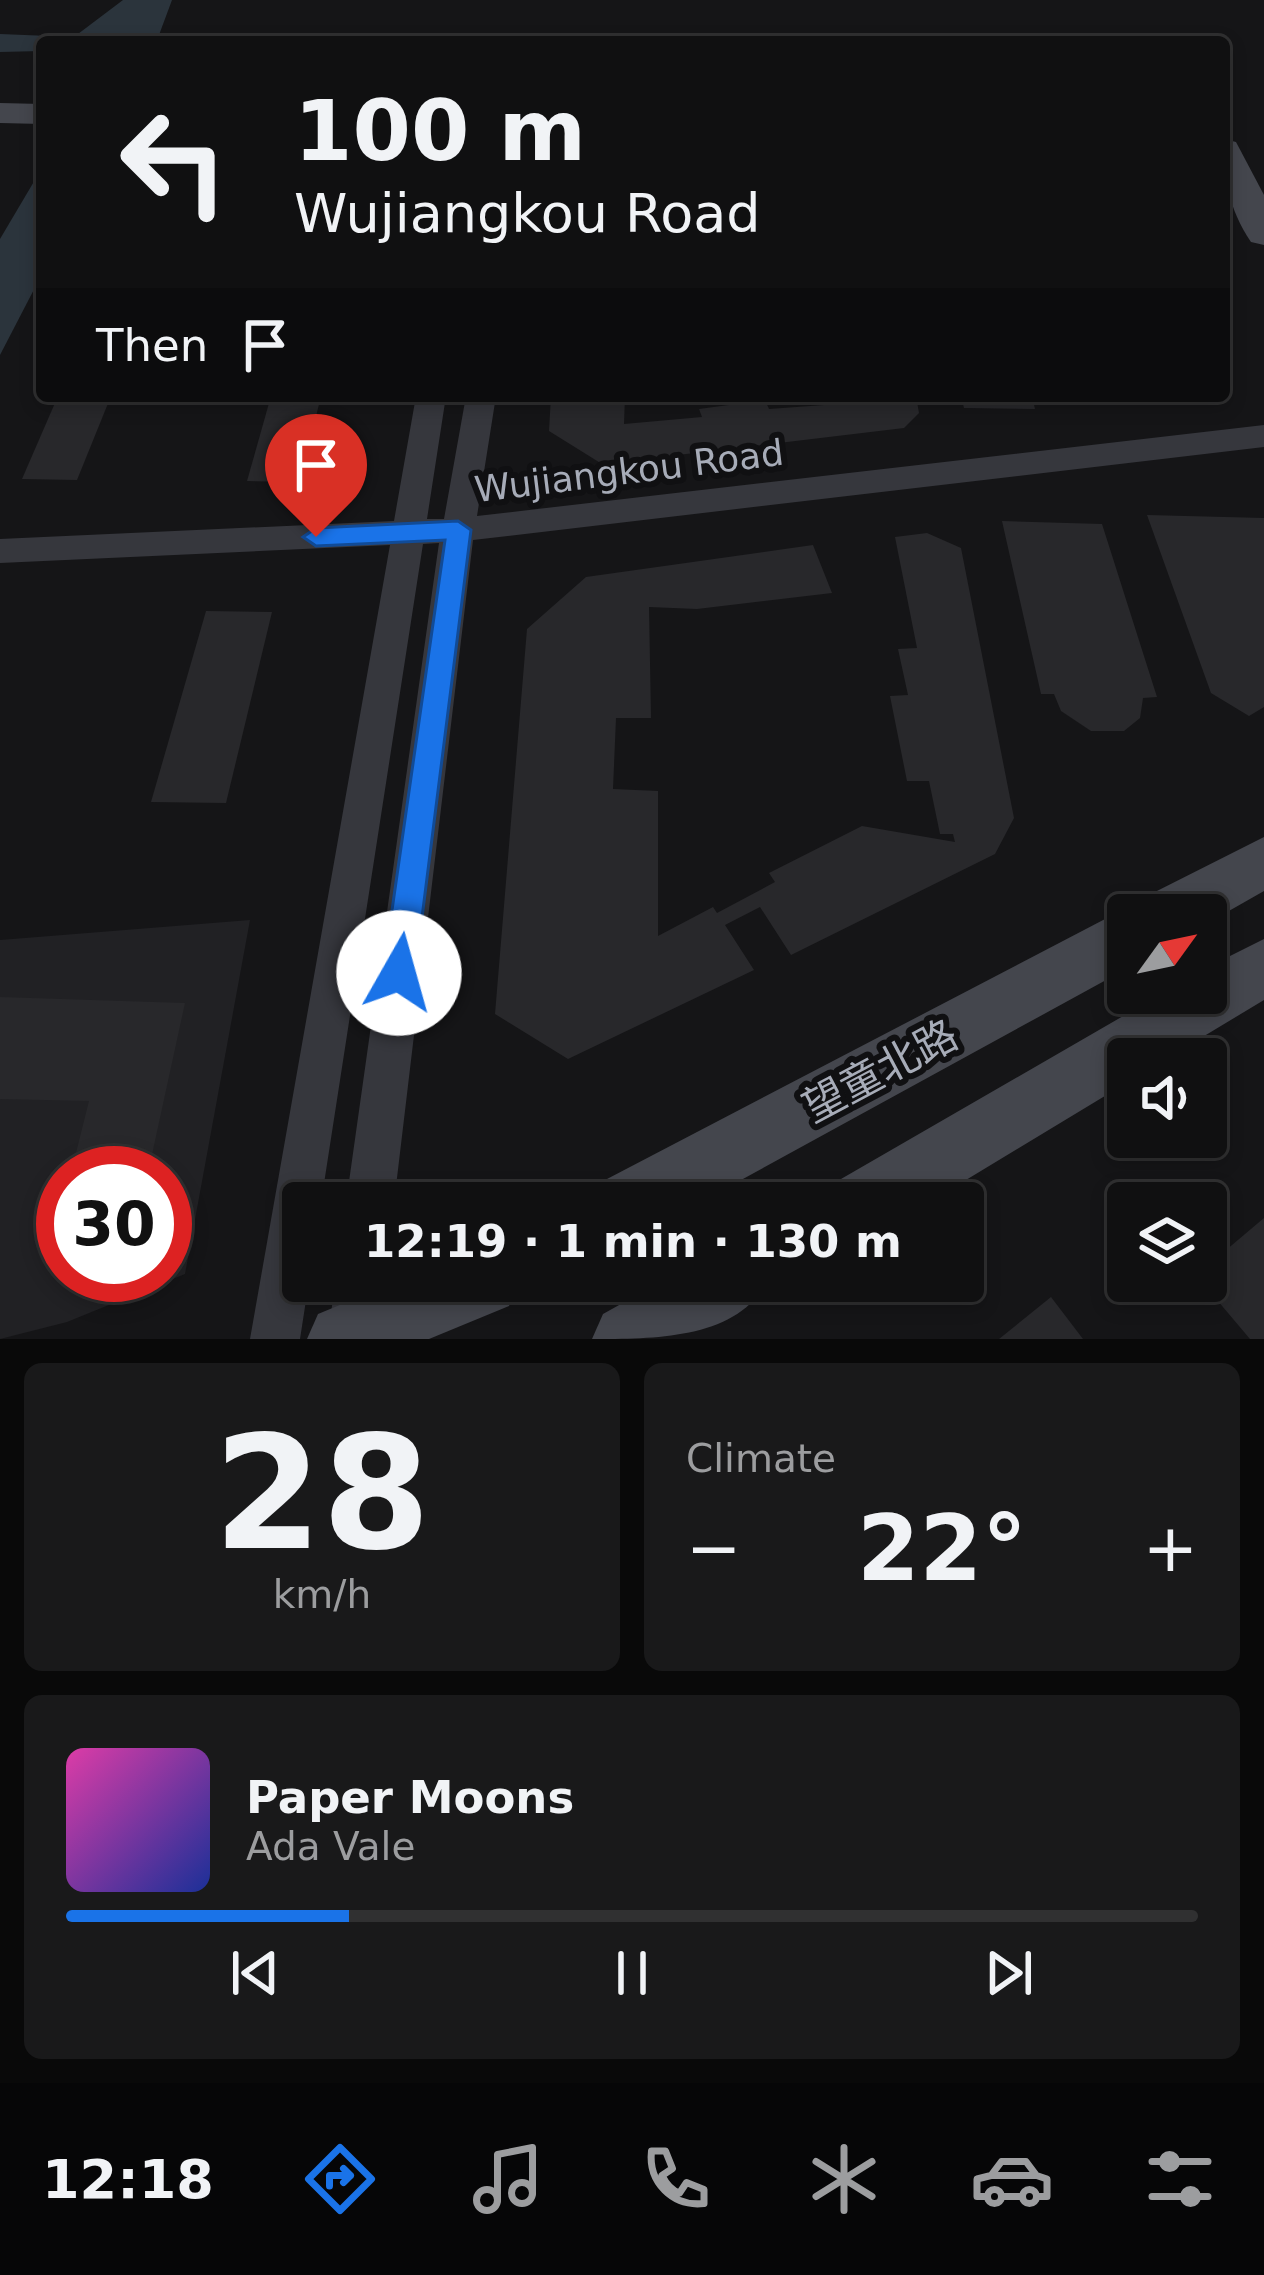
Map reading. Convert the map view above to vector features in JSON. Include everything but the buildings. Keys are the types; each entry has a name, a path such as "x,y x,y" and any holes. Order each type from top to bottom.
{"main road":[{"path":"0,113 36,114"},
{"path":"1230,134 1263,133"},
{"path":"1230,162 1264,234"},
{"path":"1206,894 1264,862"},
{"name":"望童北路","path":"670,1182 1107,948"},
{"path":"901,1182 1264,967"},
{"path":"352,1323 418,1302"},
{"path":"628,1339 694,1302"}],"street":[{"path":"274,1339 430,402"},
{"path":"373,1182 445,605 480,402"},
{"name":"Wujiangkou Road","path":"0,551 458,530 1264,436"}],"shaded area":[{"path":"123,0 172,0 160,36 75,36"},
{"path":"0,34 49,36 36,36 36,51 0,52"},
{"path":"36,178 36,286 0,355 0,239"},
{"path":"250,920 192,1236 192,1146 36,1146 36,1302 116,1302 67,1322 0,1339 0,940"}],"route":[{"path":"316,537 458,530 399,973"}]}
